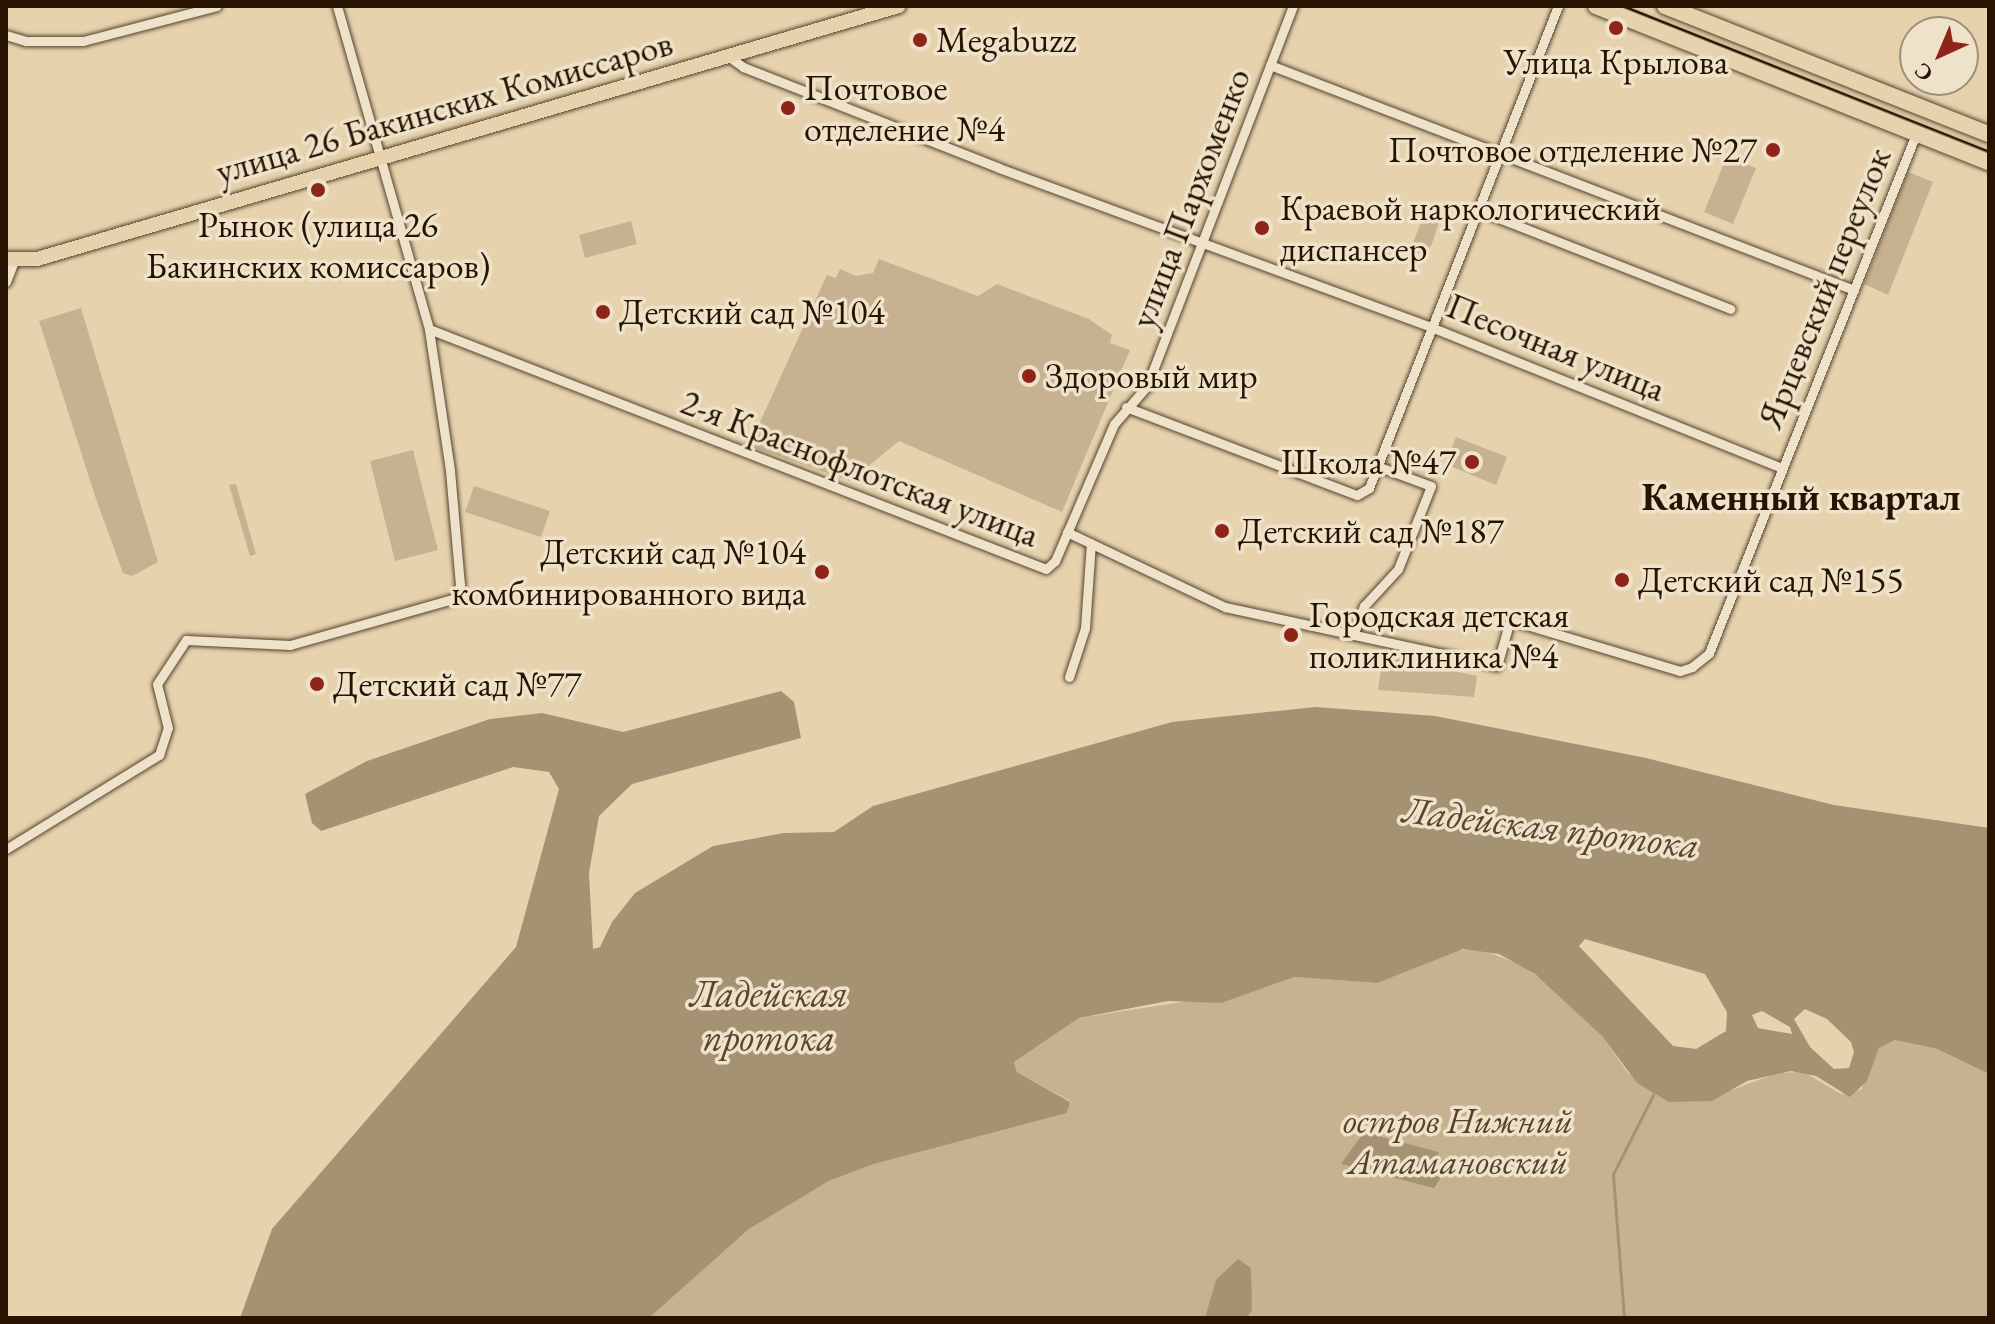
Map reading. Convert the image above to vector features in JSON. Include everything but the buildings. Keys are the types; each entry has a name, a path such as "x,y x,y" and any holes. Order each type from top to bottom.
{"highway":[{"path":"1596,6 1989,162"},
{"path":"1665,6 1989,134"}],"main road":[{"name":"улица 26 Бакинских Комиссаров","path":"10,260 899,6"}],"street":[{"path":"6,35 26,41 83,41 217,6"},
{"path":"6,849 159,755 168,728 157,684 186,640 290,645 456,598 460,585 450,470 429,329 337,6"},
{"name":"улица Пархоменко","path":"1067,532 1126,407 1147,386 1293,6"},
{"path":"1126,407 1357,495 1369,488 1558,6"},
{"name":"Песочная улица","path":"727,55 758,73 1202,245 1431,327 1782,468"},
{"path":"1270,65 1854,290"},
{"name":"Ярцевский переулок","path":"1680,671 1709,653 1916,134"},
{"path":"1478,210 1730,309"},
{"path":"6,282 10,260"},
{"name":"2-я Краснофлотская улица","path":"429,329 1041,569 1051,566 1067,532 1225,607 1497,666 1510,620 1680,671"},
{"path":"1354,633 1364,606 1398,569 1431,486 1377,466"},
{"path":"1069,677 1085,628 1091,543"}],"green space":[{"path":"1727,156 1756,168 1733,224 1704,212"},
{"path":"1908,172 1933,182 1888,295 1864,284"},
{"path":"1426,209 1442,214 1431,246 1418,254 1410,251"},
{"path":"631,221 637,244 585,258 579,235"},
{"path":"879,259 978,296 997,284 1089,319 1112,335 1110,343 1130,350 1062,512 899,441 850,481 744,444 748,433 754,435 827,275 836,278 840,269 856,276 873,273"},
{"path":"81,308 158,562 132,576 123,573 96,499 39,321"},
{"path":"1456,437 1507,457 1496,485 1445,464"},
{"path":"413,450 438,550 395,561 370,461"},
{"path":"236,484 256,554 250,556 229,485"},
{"path":"474,486 550,511 541,537 465,512"},
{"path":"1383,655 1477,676 1474,697 1378,690"},
{"name":"остров Нижний Атамановский","path":"1477,948 1519,964 1553,987 1602,1036 1628,1073 1729,1091 1777,1073 1804,1072 1841,1094 1861,1090 1879,1048 1895,1040 1937,1049 1989,1074 1989,1318 649,1318 749,1229 829,1181 874,1164 1067,1113 1070,1101 1017,1072 1014,1062 1079,1018 1246,992 1294,977 1377,983 1446,952"}],"water":[{"name":"Ладейская протока","path":"781,691 794,702 801,738 632,784 599,816 589,873 593,949 600,947 612,922 635,893 713,846 784,833 834,832 873,806 1172,722 1316,707 1435,716 1646,758 1834,805 1989,828 1989,1074 1937,1049 1895,1040 1879,1048 1867,1081 1850,1097 1816,1076 1791,1071 1747,1081 1712,1101 1669,1102 1637,1083 1602,1036 1535,974 1499,954 1463,949 1377,983 1294,977 1221,1003 1168,1001 1079,1018 1014,1062 1017,1072 1070,1102 1067,1113 874,1164 829,1181 749,1229 649,1318 240,1318 272,1229 516,947 559,789 549,772 513,767 321,831 312,823 305,794 367,761 490,719 542,713 623,732","holes":["1585,939 1705,974 1727,1012 1726,1031 1696,1049 1673,1046 1579,946","1805,1009 1827,1019 1851,1042 1854,1052 1849,1068 1834,1069 1810,1047 1794,1019","1762,1011 1790,1027 1792,1034 1758,1028 1752,1015"]},
{"path":"1364,1132 1438,1152 1440,1179 1434,1188 1341,1164"},
{"path":"1238,1259 1251,1268 1252,1310 1247,1318 1205,1318 1216,1280"}],"waterway":[{"path":"1624,1318 1613,1174 1653,1095"}],"tram line":[{"path":"1623,6 1989,152"}],"place":[{"name":"Улица Крылова","path":"1616,28"},
{"name":"Megabuzz","path":"920,40"},
{"name":"Почтовое отделение №4","path":"788,108"},
{"name":"Почтовое отделение №27","path":"1773,150"},
{"name":"Рынок (улица 26 Бакинских комиссаров)","path":"318,190"},
{"name":"Краевой наркологический диспансер","path":"1262,228"},
{"name":"Детский сад №104","path":"603,312"},
{"name":"Здоровый мир","path":"1029,376"},
{"name":"Школа №47","path":"1472,462"},
{"name":"Детский сад №187","path":"1222,531"},
{"name":"Детский сад №104 комбинированного вида","path":"822,572"},
{"name":"Детский сад №155","path":"1622,580"},
{"name":"Городская детская поликлиника №4","path":"1291,635"},
{"name":"Детский сад №77","path":"317,684"}],"district":[{"name":"Каменный квартал","path":"1801,497"}]}
